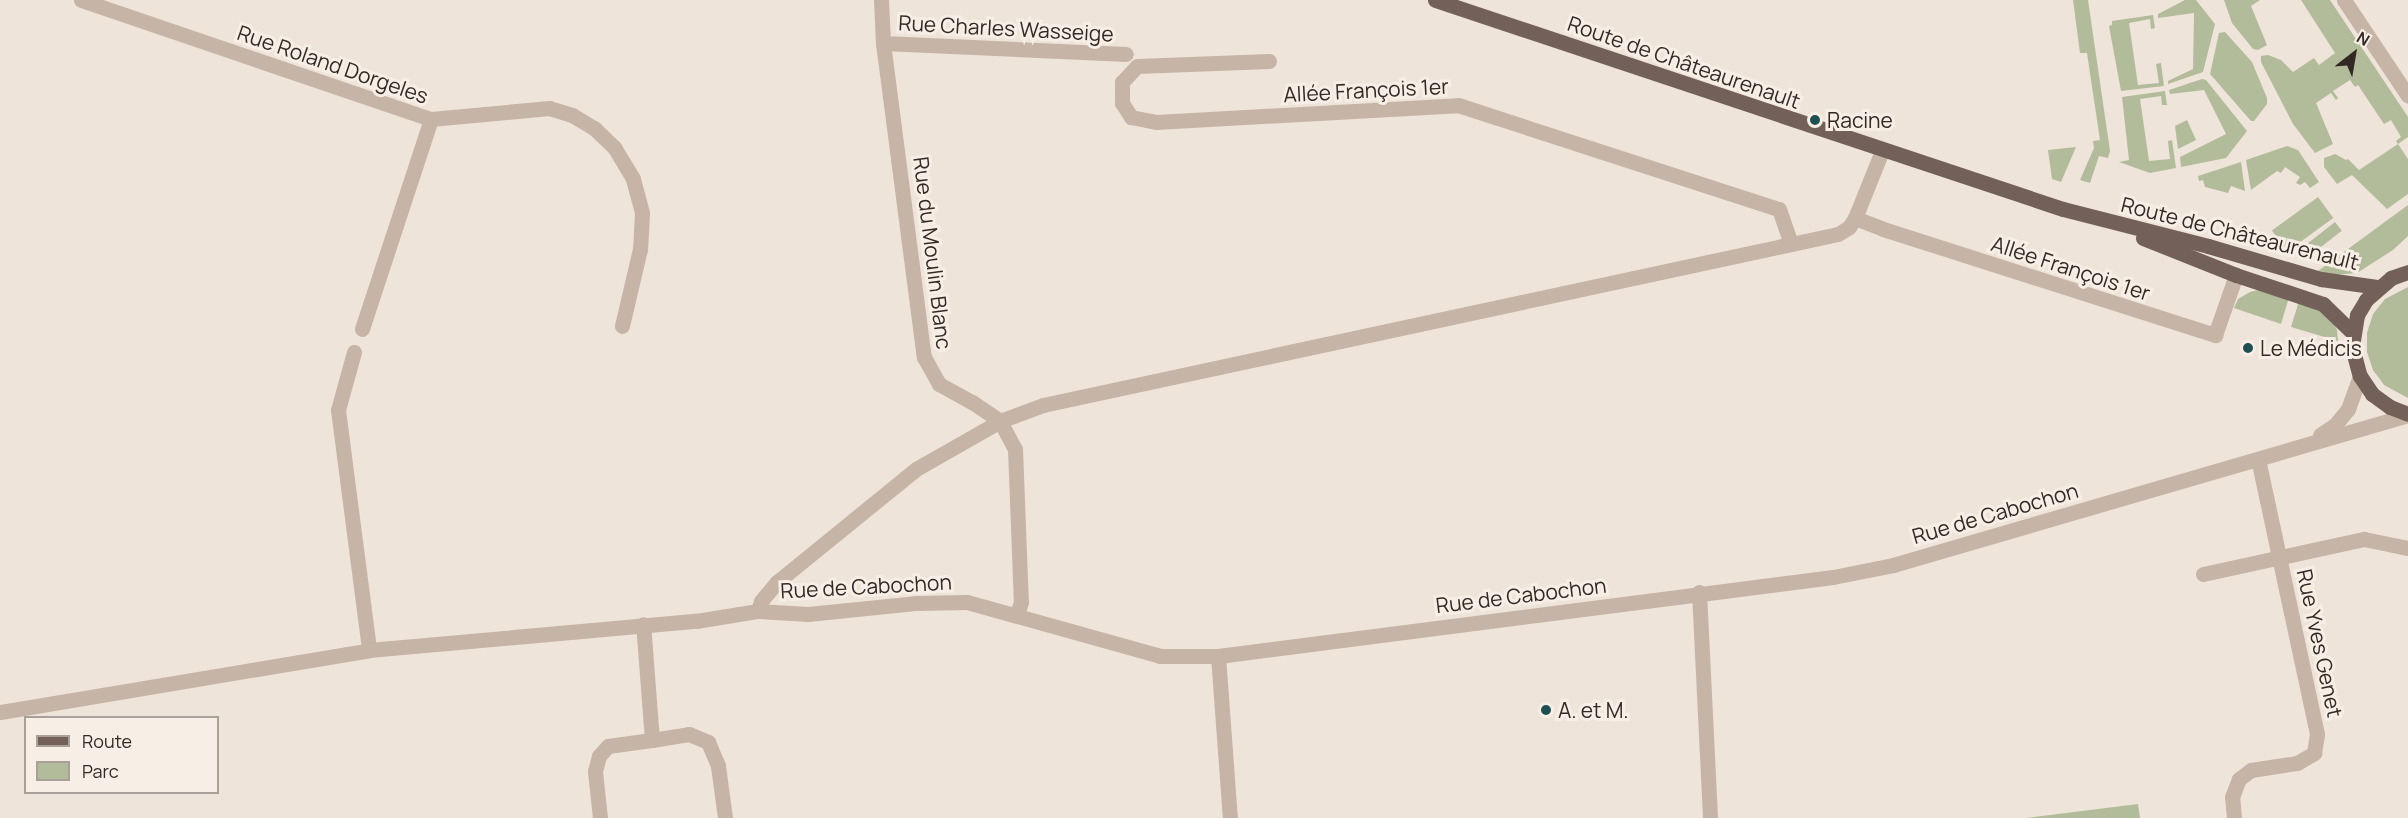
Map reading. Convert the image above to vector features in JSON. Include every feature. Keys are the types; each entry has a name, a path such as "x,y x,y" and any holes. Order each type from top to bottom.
{"main road":[{"name":"Route de Châteaurenault","path":"1435,0 1882,151 2092,218 2236,275 2323,304 2352,332"},
{"name":"Route de Châteaurenault","path":"2092,218 2208,246 2321,279 2378,286"},
{"path":"2407,271 2378,286 2366,300 2352,332 2354,362 2372,394 2390,407 2408,414"}],"street":[{"name":"Rue Roland Dorgeles","path":"81,0 431,119 362,329"},
{"name":"Rue du Moulin Blanc","path":"881,0 883,43 924,357 939,384 1000,421 1015,450 1021,602 1017,614"},
{"path":"2344,0 2408,96"},
{"name":"Rue Charles Wasseige","path":"883,43 1126,54"},
{"name":"Allée François 1er","path":"1269,61 1137,66 1122,82 1122,103 1131,117 1156,122 1458,105 1779,209 1791,244"},
{"path":"431,119 549,108 580,119 594,128 614,147 633,179 642,213 639,249 622,326"},
{"path":"758,611 760,600 777,582 916,469 1000,421 1043,405 1838,234 1849,227 1855,218 1882,151"},
{"name":"Allée François 1er","path":"1855,218 1883,229 2215,335 2236,275"},
{"path":"354,352 339,410 369,650"},
{"name":"Rue de Cabochon","path":"2308,444 2335,425 2348,409 2360,376"},
{"name":"Rue de Cabochon","path":"0,712 369,650 696,621 758,611 808,614 917,603 967,602 1017,614 1160,656 1218,656 1699,592 1833,577 1893,565 2408,414"},
{"name":"Rue Yves Genet","path":"2234,818 2232,797 2239,779 2251,770 2296,763 2314,753 2318,734 2258,459"},
{"path":"2203,574 2364,539 2408,548"},
{"path":"1699,592 1710,818"},
{"path":"643,624 652,740"},
{"path":"1218,656 1230,818"},
{"path":"600,818 595,771 599,756 608,746 689,734 708,742 718,766 724,818"}],"green space":[{"path":"2073,0 2088,0 2110,151 2108,158 2099,156 2090,183 2080,180 2094,148 2093,141 2100,140 2087,53 2080,53"},
{"path":"2185,0 2196,0 2215,24 2203,72 2168,84 2168,81 2193,69 2194,13 2158,18 2158,14"},
{"path":"2224,0 2260,0 2251,6 2267,45 2258,50 2253,49 2232,23"},
{"path":"2301,0 2330,0 2408,117 2408,137 2398,144 2396,141 2401,137 2391,120 2384,124 2358,85 2355,87 2350,80 2333,91 2338,98 2336,100 2331,93 2316,103 2333,144 2315,153 2293,124 2261,62 2261,56 2268,55 2281,60 2293,72 2314,58 2319,65 2335,53"},
{"path":"2153,15 2155,28 2151,29 2150,19 2129,23 2138,85 2159,83 2156,64 2161,63 2164,86 2121,91 2109,26 2112,25 2112,21"},
{"path":"2225,32 2252,62 2267,98 2267,104 2254,121 2251,121 2210,74 2219,33"},
{"path":"2202,79 2206,80 2247,131 2226,158 2181,167 2180,157 2226,134 2204,90 2170,94 2169,90"},
{"path":"2165,91 2167,105 2162,105 2161,96 2140,99 2149,161 2170,159 2168,141 2172,140 2176,168 2150,173 2119,162 2129,160 2122,97"},
{"path":"2187,120 2196,140 2178,149 2175,126"},
{"path":"2398,144 2408,159 2408,194 2387,209 2352,175 2337,184 2324,167 2324,158 2335,154 2348,159 2359,170"},
{"path":"2287,146 2298,150 2319,182 2310,188 2305,182 2300,185 2296,183 2300,177 2285,167 2281,173 2277,171 2251,190 2246,160"},
{"path":"2076,147 2061,182 2052,179 2048,150"},
{"path":"2241,162 2245,191 2231,186 2228,193 2205,187 2203,180 2199,181 2198,176"},
{"path":"2318,197 2333,218 2287,252 2272,231"},
{"path":"2408,205 2408,236 2393,250 2357,273 2333,275 2318,271"},
{"path":"2335,222 2342,231 2306,258 2300,250"},
{"path":"2408,287 2408,398 2384,385 2373,370 2367,352 2367,333 2373,314 2385,299"},
{"path":"2262,289 2289,297 2281,324 2234,308 2238,299 2250,292"},
{"path":"2299,301 2315,306 2332,320 2337,330 2338,341 2291,327"},
{"path":"2138,804 2140,818 2026,818"}],"place":[{"name":"Racine","path":"1815,120"},
{"name":"Le Médicis","path":"2248,348"},
{"name":"A. et M.","path":"1546,710"}]}
